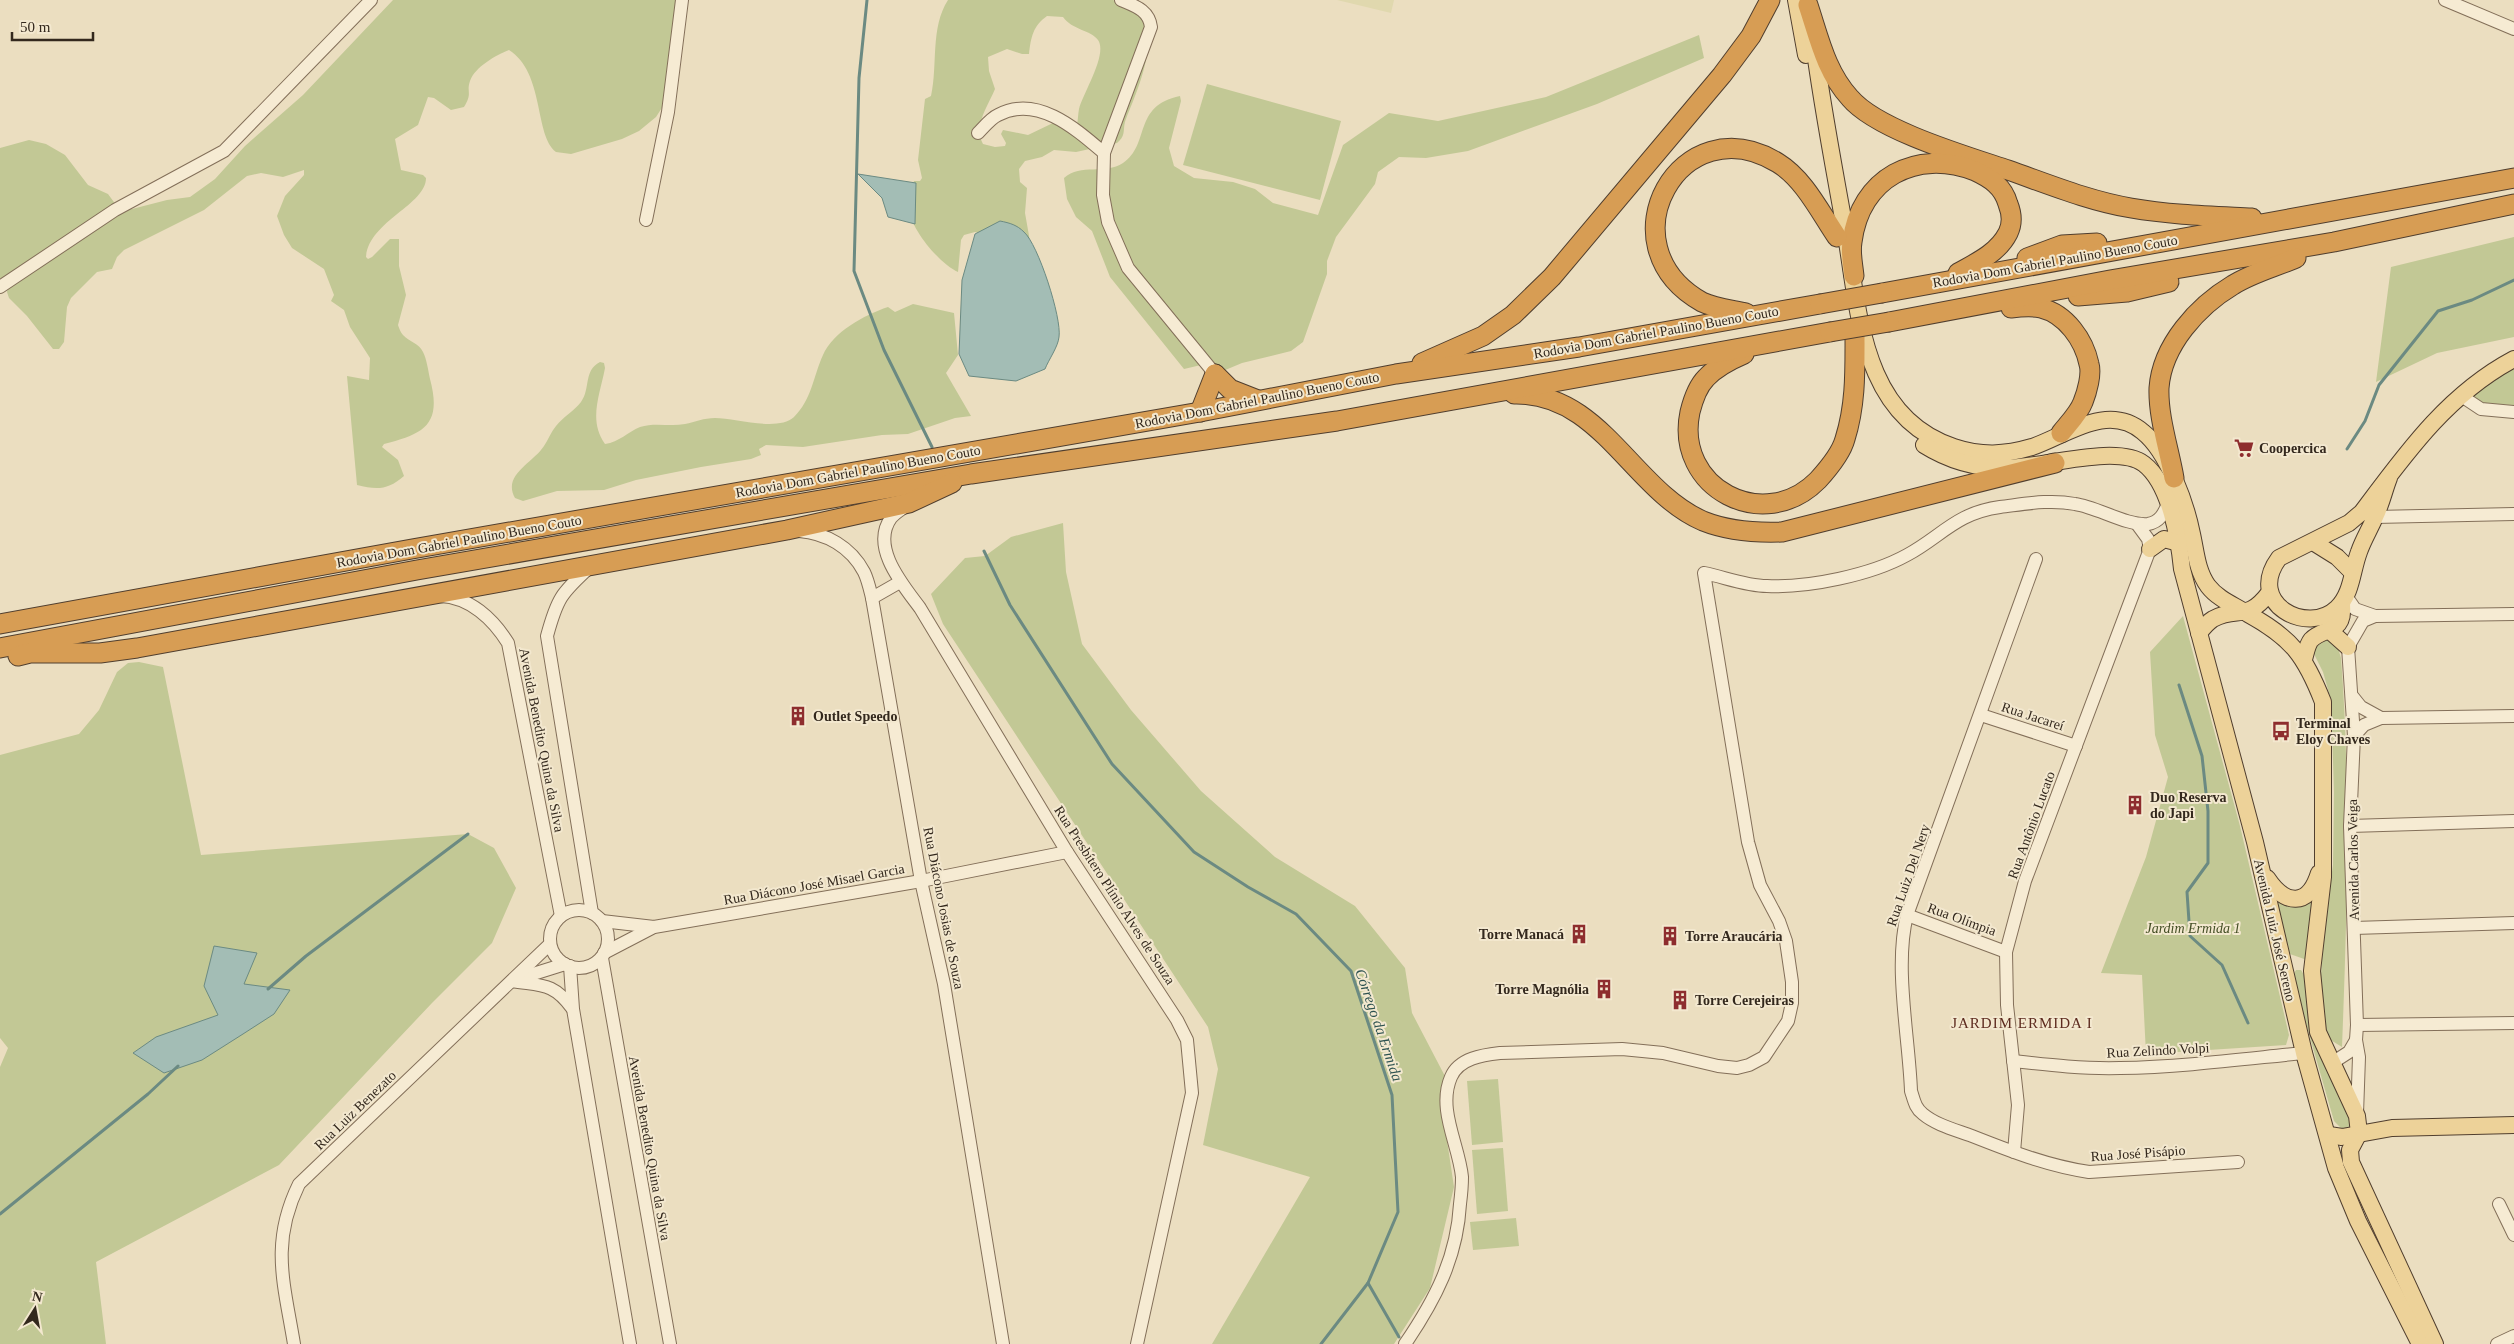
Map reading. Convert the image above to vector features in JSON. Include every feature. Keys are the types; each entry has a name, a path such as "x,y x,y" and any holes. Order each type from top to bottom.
{"highway":[{"path":"1396,374 1483,336 1513,315 1552,277 1722,75 1751,36 1770,0"},
{"path":"1804,2 1833,76 1850,100 1875,118 1942,147 2066,190 2130,208 2182,214 2281,220"},
{"path":"1755,315 1704,302 1684,289 1668,270 1660,256 1655,232 1657,210 1669,182 1681,168 1696,158 1720,150 1749,152 1778,163 1801,184 1837,237"},
{"path":"1854,276 1851,243 1858,214 1869,194 1894,175 1921,163 1946,163 1987,175 2007,198 2012,217 2008,234 1986,258 1943,281"},
{"name":"Rodovia Dom Gabriel Paulino Bueno Couto","path":"0,624 412,548 1200,412 1396,374 1578,347 2514,178"},
{"name":"Rodovia Dom Gabriel Paulino Bueno Couto","path":"0,648 426,568 971,474 1337,421 1889,322 2110,280 2214,264 2334,242 2514,204"},
{"path":"2174,478 2159,403 2162,370 2173,345 2186,326 2208,302 2233,285 2264,270 2334,242"},
{"path":"1949,310 2040,308 2054,313 2066,322 2082,344 2090,366 2083,404 2061,433"},
{"path":"1765,344 1724,363 1704,380 1693,400 1688,423 1692,453 1702,472 1724,494 1749,504 1775,503 1789,499 1809,489 1827,470 1845,441 1853,409 1855,334"},
{"path":"1200,412 1215,374 1230,389 1260,400"},
{"path":"1475,395 1524,394 1551,400 1582,416 1614,442 1635,466 1674,503 1701,520 1744,531 1782,532 2055,464"},
{"path":"0,660 30,653 100,653 137,648 422,596 590,568 787,530 909,503 971,474"}],"main road":[{"name":"Avenida Luiz José Sereno","path":"1804,2 1837,237 1855,334 1867,370 1879,394 1918,442 1950,459 1978,466 2004,468 2055,464 2094,456 2118,455 2132,458 2144,464 2156,476 2168,504 2180,543 2182,569 2260,865 2304,1052 2329,1135 2336,1168 2358,1221 2420,1344"},
{"name":"Avenida Luiz José Sereno","path":"1804,2 1854,276 1858,312 1877,378 1896,408 1928,436 1967,452 1992,454 2021,450 2061,433 2097,421 2118,420 2131,424 2144,432 2174,478 2188,514 2201,576 2213,592 2278,631 2304,659 2323,702 2323,876 2312,971 2318,1032 2357,1116 2359,1133 2350,1150 2351,1162 2435,1344"},
{"path":"2344,600 2335,610 2322,617 2306,618 2294,616 2281,609 2269,593 2268,581 2271,568 2279,558 2290,550 2313,542 2349,522 2362,512 2435,419 2460,395 2492,370 2514,359"},
{"path":"2304,659 2309,643 2315,636 2330,631 2342,616 2344,600 2361,545 2375,517 2389,478"},
{"path":"2150,549 2164,539 2180,543"},
{"path":"2313,542 2338,557 2352,572"},
{"path":"2199,633 2212,619 2223,615 2247,613 2260,605 2269,593"},
{"path":"2330,631 2348,647"},
{"path":"2260,865 2277,893 2288,899 2298,899 2316,884 2323,854"},
{"path":"2285,970 2293,964 2302,962 2312,971"},
{"path":"2357,1116 2392,1128"},
{"path":"2329,1135 2342,1137 2392,1128 2514,1125"},
{"path":"2358,1221 2374,1214"}],"street":[{"path":"0,287 114,210 224,151 372,0"},
{"path":"646,220 668,112 682,0"},
{"path":"1121,0 1142,9 1147,14 1151,27 1104,153 1102,178 1108,222 1128,268 1215,374"},
{"path":"2445,0 2514,28"},
{"path":"978,133 996,116 1010,109 1042,111 1072,126 1104,153"},
{"path":"2460,395 2481,409 2514,412"},
{"path":"1405,1344 1435,1298 1456,1244 1462,1178 1446,1103 1450,1079 1454,1071 1462,1063 1480,1056 1500,1053 1622,1048 1663,1053 1718,1066 1737,1068 1749,1065 1764,1057 1788,1020 1792,1002 1792,982 1786,941 1780,921 1760,885 1748,842 1704,573 1765,586 1808,585 1885,566 1908,554 1960,518 1974,512 2038,502 2076,504 2137,524 2157,521 2163,516 2168,504"},
{"name":"Rua Presbítero Plínio Alves de Souza","path":"909,503 892,517 886,530 883,544 900,582 920,608 1067,852 1177,1020 1187,1040 1191,1062 1192,1093 1137,1344"},
{"path":"2375,517 2514,514"},
{"path":"2137,524 2148,539 2150,549"},
{"name":"Rua Diácono Josias de Souza","path":"787,530 813,532 833,540 849,552 864,572 872,598 921,881 944,984 1003,1344"},
{"name":"Rua Antônio Lucato","path":"2014,1152 2018,1105 2007,1005 2006,952 2025,881 2150,549"},
{"name":"Rua Luiz Del Nery","path":"2014,1152 1930,1119 1915,1105 1911,1091 1903,984 1902,936 1907,915 2036,560"},
{"name":"Avenida Benedito Quina da Silva","path":"590,568 572,584 556,606 547,636 597,917"},
{"path":"872,598 900,582"},
{"name":"Avenida Benedito Quina da Silva","path":"422,596 449,597 471,605 481,611 498,627 508,643 561,916"},
{"path":"2344,600 2355,609 2375,616"},
{"path":"2348,647 2363,620 2375,616 2514,614"},
{"name":"Avenida Carlos Veiga","path":"2348,647 2349,681 2353,697 2354,736 2350,826 2356,1040 2359,1057 2357,1116"},
{"path":"2353,697 2361,707 2381,718"},
{"name":"Rua Jacareí","path":"1981,715 2076,746"},
{"path":"2354,736 2364,725 2381,718 2514,716"},
{"path":"2350,826 2514,821"},
{"name":"Rua Diácono José Misael Garcia","path":"654,927 921,881 1067,852"},
{"path":"573,910 583,910 597,917 654,927 603,955 584,968 567,965 557,958 550,944 551,930 561,916 573,910"},
{"name":"Rua Olímpia","path":"1907,915 2006,952"},
{"path":"597,917 608,939 603,955"},
{"path":"2354,928 2514,923"},
{"name":"Rua Luiz Benezato","path":"294,1344 281,1266 282,1226 288,1206 299,1184 550,944"},
{"name":"Avenida Benedito Quina da Silva","path":"603,955 670,1344"},
{"path":"512,981 567,965"},
{"path":"567,965 630,1344"},
{"path":"512,981 554,989 561,993 573,1009"},
{"path":"2357,1025 2514,1023"},
{"path":"2332,1063 2349,1052 2356,1040"},
{"name":"Rua Zelindo Volpi","path":"2013,1061 2083,1068 2121,1068 2201,1063 2304,1052"},
{"name":"Rua José Pisápio","path":"2014,1152 2051,1165 2089,1172 2238,1162"},
{"path":"2499,1204 2514,1235"},
{"path":"2498,1344 2514,1336"}],"shaded area":[{"path":"1337,0 1394,0 1391,13"}],"green space":[{"path":"393,0 683,0 665,103 656,117 639,131 622,139 571,154 556,152 549,144 544,132 534,88 528,73 520,60 509,50 492,58 476,71 470,81 469,95 464,107 451,110 434,98 428,97 418,125 395,139 401,170 423,175 426,178 424,188 417,197 377,233 369,244 366,257 368,259 372,257 390,239 399,239 399,266 406,295 398,325 403,335 419,347 424,355 434,407 432,417 420,431 384,444 382,447 398,460 404,476 393,484 382,488 371,488 357,485 347,376 369,380 370,358 350,327 344,310 331,301 334,295 324,269 292,248 284,235 277,216 285,196 304,175 304,170 283,177 261,173 247,176 204,210 124,250 117,257 112,269 97,272 71,298 67,307 64,342 59,349 53,349 27,316 9,298 7,292 9,279 0,278 0,148 29,140 46,144 65,155 88,185 108,194 119,209 132,209 167,200 190,197 215,179 245,146 303,95"},
{"path":"948,0 1113,0 1130,6 1138,12 1145,23 1148,36 1145,66 1141,81 1120,140 1117,143 1076,152 1054,150 1042,157 1025,161 1019,169 1020,182 1027,188 1025,213 1031,247 975,232 964,235 961,240 958,272 943,262 927,245 915,226 909,208 914,181 920,181 922,178 918,160 925,99 931,96 937,35 942,11","holes":["1047,16 1063,17 1071,25 1095,37 1100,46 1100,54 1094,74 1081,102 1077,125 1071,128 1053,123 1028,135 1003,130 1001,134 1006,143 1005,146 995,147 983,144 980,137 981,123 985,109 995,89 989,71 988,57 1007,49 1022,54 1029,54 1032,37 1042,20"]},
{"path":"1699,35 1704,58 1597,104 1468,151 1426,158 1399,157 1378,172 1375,184 1336,237 1327,261 1327,274 1303,342 1291,351 1242,363 1211,376 1201,365 1184,369 1110,277 1092,231 1076,217 1067,199 1064,178 1078,171 1109,168 1123,163 1132,155 1148,117 1155,108 1165,101 1180,96 1181,101 1169,148 1174,166 1194,178 1233,182 1255,189 1273,203 1318,215 1343,145 1389,113 1438,121 1546,97"},
{"path":"1207,84 1341,121 1320,200 1183,165"},
{"path":"2514,237 2514,337 2437,353 2376,382 2391,267"},
{"path":"913,304 954,313 958,355 946,373 971,416 955,418 908,434 882,435 803,447 766,445 759,449 761,455 751,459 636,480 604,490 557,491 523,501 515,498 512,483 516,476 544,446 554,428 581,402 591,370 600,362 604,363 605,368 596,417 600,435 605,444 615,441 640,427 651,425 679,425 715,418 767,424 778,423 794,417 805,403 823,355 834,339 850,325 879,310 888,307 895,312"},
{"path":"2514,367 2514,405 2483,404 2469,396"},
{"path":"1063,523 1066,572 1082,644 1131,710 1201,791 1275,857 1355,906 1405,968 1412,1013 1448,1082 1442,1107 1454,1187 1430,1288 1394,1344 1212,1344 1310,1177 1203,1145 1218,1069 1208,1027 943,624 931,594 965,558 985,556 1011,537"},
{"name":"Jardim Ermida 1","path":"2183,616 2240,826 2289,1035 2286,1045 2146,1054 2142,975 2101,973 2146,857 2168,777 2155,735 2150,652"},
{"path":"2328,638 2338,648 2341,658 2346,755 2347,901 2342,1047 2329,1039 2323,1023 2321,975 2324,927 2333,865 2334,792 2331,700 2323,672 2313,652 2315,647"},
{"path":"139,662 163,667 201,855 468,834 494,848 516,888 492,943 432,1003 279,1165 96,1262 106,1344 0,1344 0,1067 8,1048 0,1038 0,755 79,734 99,710 117,672 128,663"},
{"path":"2271,892 2317,893 2307,960 2287,953"},
{"path":"2296,970 2301,970 2304,975 2309,1010 2319,1054 2353,1115 2352,1124 2346,1129 2341,1128 2334,1121 2294,982 2293,975"},
{"path":"1498,1079 1503,1142 1472,1145 1467,1081"},
{"path":"1503,1148 1508,1211 1477,1214 1472,1150"},
{"path":"1516,1218 1519,1246 1473,1250 1470,1222"}],"water":[{"path":"858,174 916,183 915,224 888,217 882,198"},
{"path":"1000,221 1019,228 1030,239 1048,282 1059,328 1057,345 1045,369 1016,381 969,376 959,354 962,280 975,234"},
{"path":"214,946 257,953 244,984 290,990 274,1014 202,1060 164,1073 133,1053 156,1037 218,1015 204,986"}],"waterway":[{"path":"867,0 859,78 854,271 884,350 932,447"},
{"path":"2347,449 2365,421 2379,385 2438,311 2472,300 2514,280"},
{"name":"Córrego da Ermida","path":"984,551 1010,605 1112,764 1194,852 1248,887 1296,914 1351,971 1392,1095 1398,1212 1368,1283 1321,1344"},
{"path":"2179,685 2202,756 2208,811 2208,863 2187,892 2190,936 2222,965 2248,1023"},
{"path":"268,989 306,956 468,834"},
{"path":"0,1214 148,1094 178,1066"},
{"path":"1368,1283 1399,1337"}],"place":[{"name":"Coopercica","path":"2244,448"},
{"name":"Outlet Speedo","path":"798,716"},
{"name":"Terminal Eloy Chaves","path":"2281,731"},
{"name":"Duo Reserva do Japi","path":"2135,805"},
{"name":"Torre Manacá","path":"1579,934"},
{"name":"Torre Araucária","path":"1670,936"},
{"name":"Torre Magnólia","path":"1604,989"},
{"name":"Torre Cerejeiras","path":"1680,1000"}],"district":[{"name":"JARDIM ERMIDA I","path":"2022,1023"}]}
